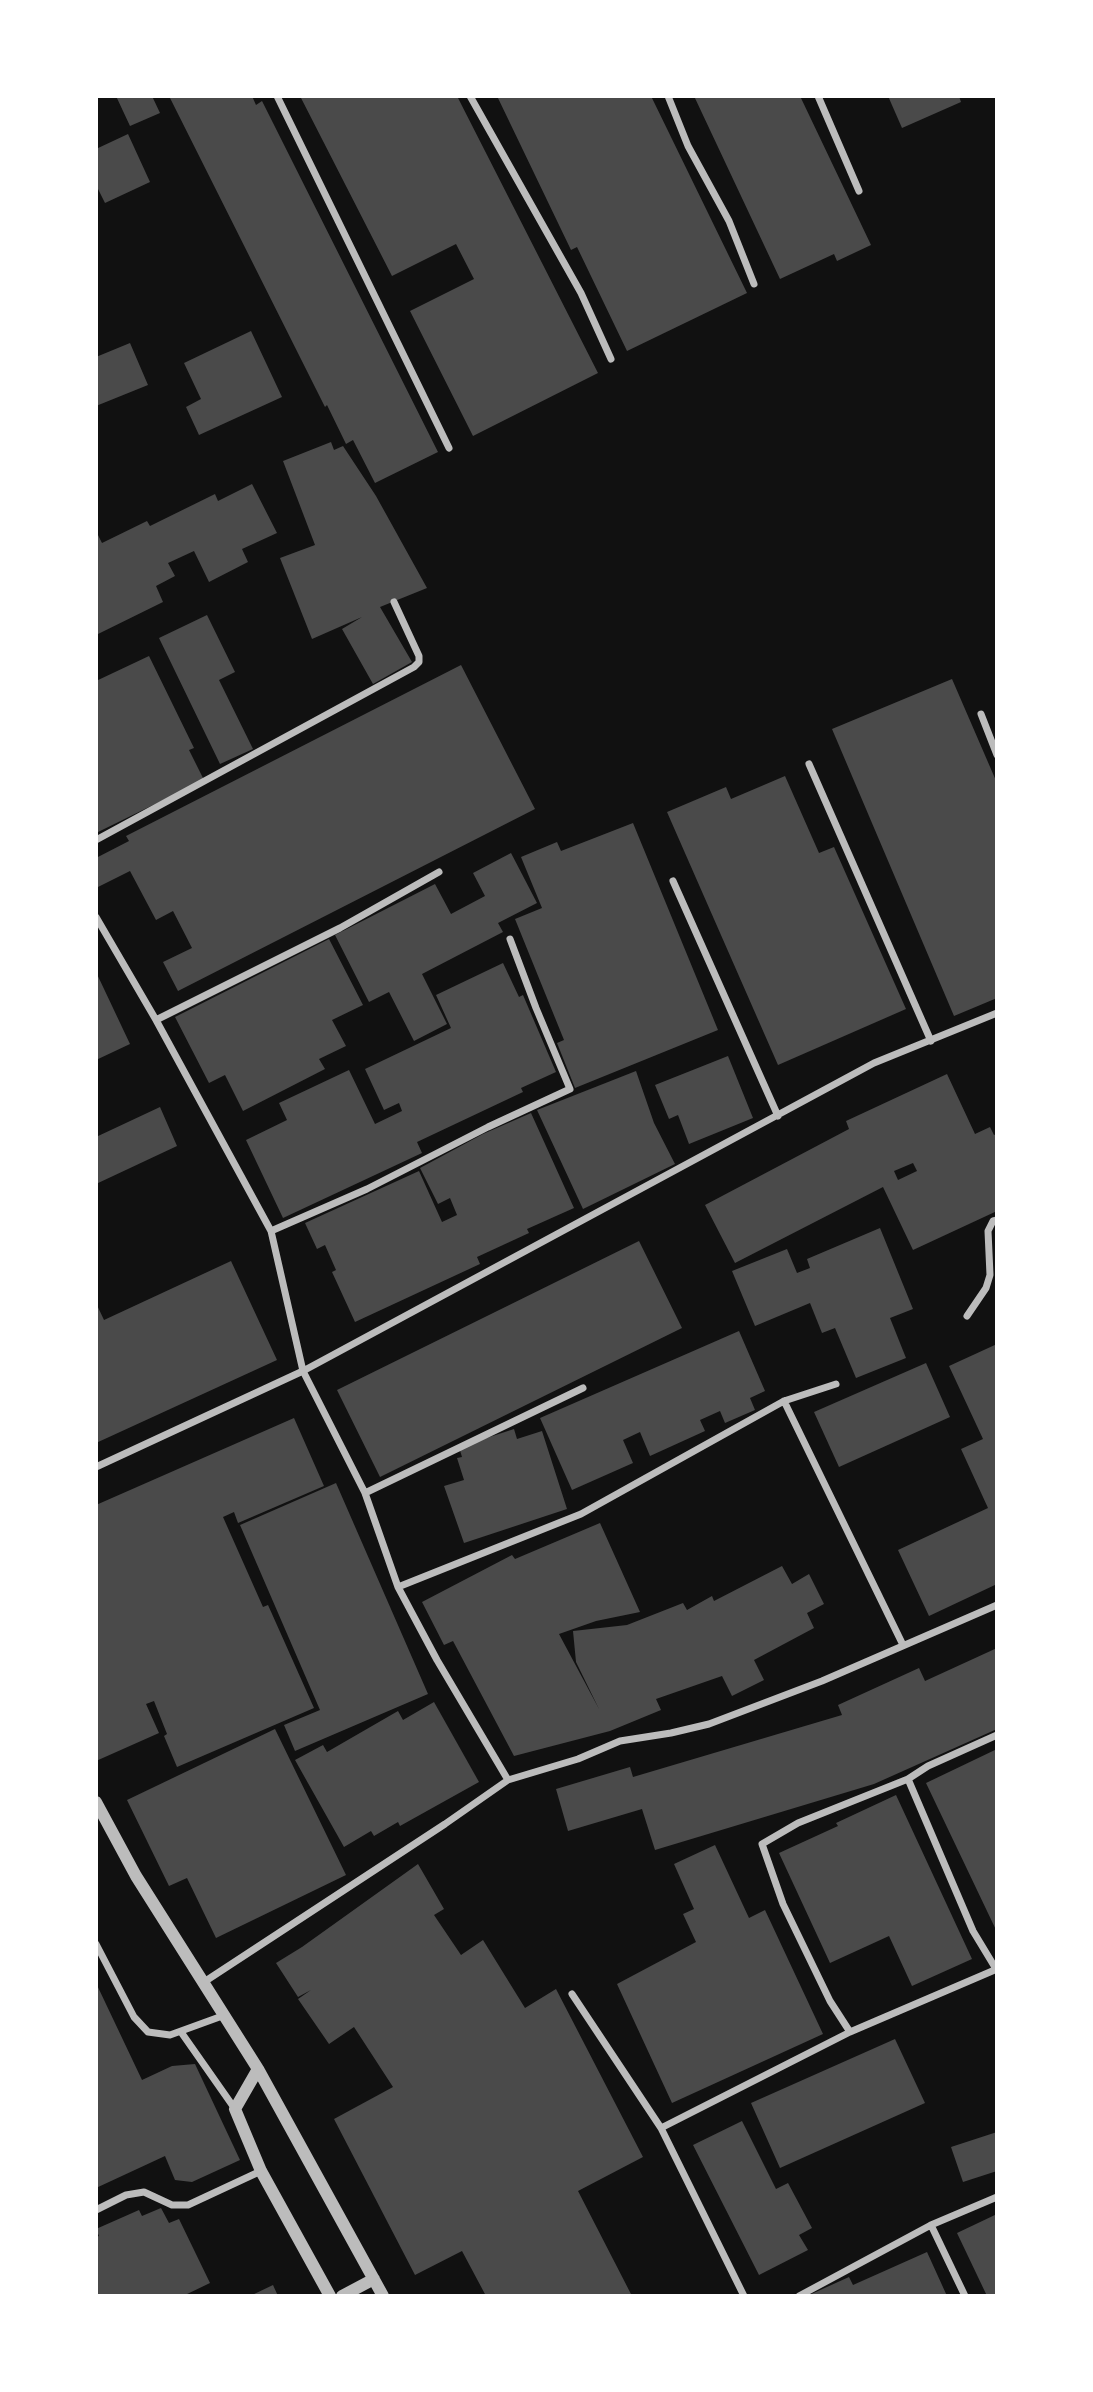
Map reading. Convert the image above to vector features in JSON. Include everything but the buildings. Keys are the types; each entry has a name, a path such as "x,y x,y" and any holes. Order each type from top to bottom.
{"street":[{"path":"277,96 449,448"},
{"path":"470,96 581,293 611,359"},
{"path":"668,96 688,146 729,221 754,284"},
{"path":"818,96 859,191"},
{"path":"96,840 414,667 419,663 419,656 394,602"},
{"path":"981,714 997,755"},
{"path":"809,764 931,1041"},
{"path":"156,1020 340,928 439,872"},
{"path":"673,881 778,1116"},
{"path":"96,917 156,1020 271,1231 303,1371 365,1493 398,1587 437,1660 508,1780"},
{"path":"271,1231 367,1189 488,1127 570,1089 510,939"},
{"path":"96,1467 303,1371 874,1063 997,1013"},
{"path":"967,1315 986,1288 990,1275 988,1231 997,1220"},
{"path":"398,1587 581,1514 784,1401 836,1384"},
{"path":"365,1493 583,1388"},
{"path":"784,1401 903,1645"},
{"path":"204,1982 508,1780 578,1759 620,1741 709,1724 822,1681 997,1605"},
{"path":"850,2032 830,2001 783,1904 762,1844 798,1823 908,1779 928,1766 997,1735"},
{"path":"661,2128 850,2032 997,1969 973,1931 908,1779"},
{"path":"96,1802 136,1876 258,2069 383,2296"},
{"path":"96,1944 134,2017 148,2032 170,2035 225,2015"},
{"path":"572,1994 661,2128 744,2296"},
{"path":"181,2032 235,2109 261,2171 330,2296"},
{"path":"235,2109 258,2069"},
{"path":"96,2210 126,2195 144,2192 172,2205 188,2205 261,2171"},
{"path":"799,2296 932,2225 997,2197"},
{"path":"932,2225 965,2296"},
{"path":"342,2296 374,2279"}]}
